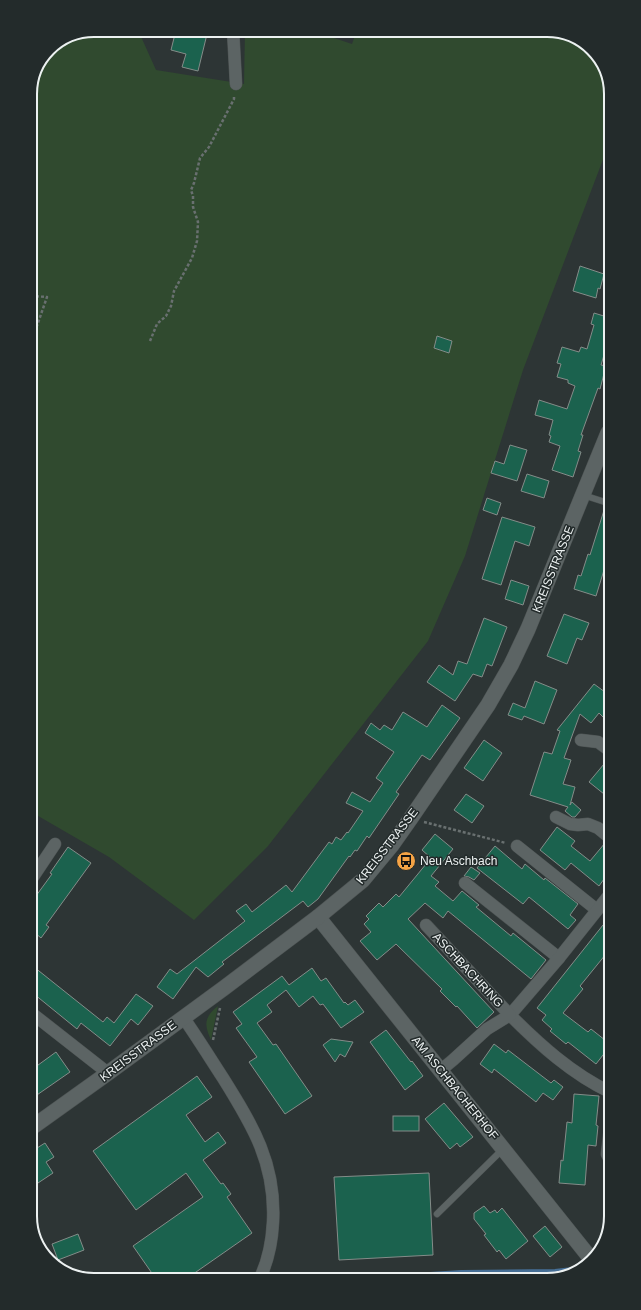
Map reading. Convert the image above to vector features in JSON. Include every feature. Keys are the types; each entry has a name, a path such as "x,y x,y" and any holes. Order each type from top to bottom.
{"street":[{"path":"233,37 236,84"},
{"name":"KREISSTRASSE","path":"37,1124 224,988 318,917 363,880 392,845 411,818 488,705 511,664 528,629 604,442"},
{"path":"581,740 598,742 604,746"},
{"path":"556,817 570,824 588,824 598,828 604,833"},
{"path":"37,871 55,844"},
{"path":"516,846 597,910"},
{"path":"464,883 559,958"},
{"name":"ASCHBACHRING","path":"440,1070 486,1029 510,1015 559,958 604,901"},
{"name":"AM ASCHBACHERHOF","path":"318,917 589,1255"},
{"name":"ASCHBACHRING","path":"426,925 510,1015 530,1034 577,1074 604,1089"},
{"path":"37,1017 108,1073"},
{"path":"183,1017 251,1123 262,1146 270,1175 273,1196 270,1250 262,1273"}],"lane":[{"path":"582,495 604,502"},
{"path":"437,1214 503,1149"}],"path":[{"path":"150,341 157,324 166,316 174,291 192,258 197,241 198,222 193,207 194,196 191,190 200,158 209,147 234,99 236,84"},
{"path":"37,296 47,297 37,326"},
{"path":"411,818 516,846"},
{"path":"210,1057 224,988"}],"green space":[{"path":"94,37 141,37 156,70 244,84 245,37 331,37 352,44 354,37 551,37 569,41 582,49 592,59 600,72 604,94 604,157 523,370 465,556 428,641 268,846 194,920 109,857 37,815 37,90 43,69 49,59 62,47 72,41"},
{"path":"218,1006 211,1040 206,1026 210,1014"}],"building":[{"path":"174,37 206,37 198,71 182,67 186,54 171,50"},
{"path":"580,266 604,274 600,289 598,288 596,298 573,291"},
{"path":"594,313 604,316 604,355 601,365 604,366 604,374 600,389 598,388 581,435 583,435 578,451 581,452 573,477 552,470 560,446 549,442 551,436 549,435 553,420 535,415 539,400 567,409 575,386 568,383 568,380 557,377 561,364 557,363 562,347 579,352 581,347 587,349 594,325 591,324"},
{"path":"437,336 452,341 449,353 434,348"},
{"path":"510,445 527,450 517,481 491,473 495,461 504,464"},
{"path":"527,474 549,481 544,498 521,491"},
{"path":"487,498 501,503 497,515 483,510"},
{"path":"604,510 604,570 596,596 574,589 578,575 581,576 588,554 590,555"},
{"path":"502,517 535,527 529,546 515,541 501,585 482,579"},
{"path":"511,580 529,586 523,605 505,599"},
{"path":"564,614 589,623 582,640 577,638 567,664 547,656"},
{"path":"484,618 507,627 492,666 487,664 482,677 473,674 455,701 427,682 439,665 453,675 458,661 467,664"},
{"path":"535,681 557,690 544,724 524,716 522,720 508,715 513,703 525,708"},
{"path":"594,684 604,691 604,718 599,713 591,723 580,714 564,758 571,760 563,784 575,787 570,805 572,802 581,810 575,817 572,817 565,811 568,807 530,795 544,752 552,754 560,731 557,730"},
{"path":"442,705 460,718 430,760 422,755 396,792 399,794 369,838 367,836 357,851 355,850 350,857 349,856 318,899 308,907 303,901 222,962 224,964 208,977 196,967 173,999 157,987 170,969 177,974 245,921 236,911 246,904 252,912 286,885 292,892 329,842 332,844 336,837 341,840 347,832 348,833 363,811 346,803 352,792 370,802 383,783 376,778 394,752 365,733 371,723 380,730 384,725 392,730 403,712 427,727"},
{"path":"484,740 502,753 483,781 464,768"},
{"path":"604,764 604,794 589,782"},
{"path":"466,794 484,806 472,823 454,810"},
{"path":"557,827 575,841 571,846 590,861 604,844 604,879 599,886 571,863 565,870 540,850"},
{"path":"435,834 453,849 431,876 439,882 435,886 453,901 462,891 479,905 476,907 511,936 513,933 546,960 531,979 448,911 443,918 425,903 408,919 494,1012 477,1028 457,1006 456,1007 440,991 442,989 396,944 377,960 360,941 371,932 364,924 369,919 366,916 379,903 383,907 396,894 399,897 431,858 422,850"},
{"path":"495,846 522,869 525,864 544,880 545,878 578,904 570,915 576,920 568,929 529,897 523,904 477,868"},
{"path":"68,847 91,863 46,925 49,927 41,938 37,935 37,895 52,874 50,873"},
{"path":"471,867 480,873 474,880 464,876"},
{"path":"603,925 604,926 604,956 580,986 583,989 563,1013 588,1032 591,1029 604,1039 604,1054 596,1064 568,1042 566,1044 550,1031 552,1029 542,1020 546,1015 537,1008"},
{"path":"312,968 321,981 326,978 344,1003 345,1002 348,1005 355,1000 364,1012 341,1028 323,1004 320,1005 313,996 299,1007 286,990 267,1005 272,1012 257,1023 273,1045 276,1044 312,1096 285,1114 249,1062 257,1057 236,1028 242,1024 233,1012 282,976 289,985"},
{"path":"37,969 103,1022 107,1017 114,1023 136,994 153,1006 138,1025 131,1019 110,1046 81,1023 77,1029 37,996"},
{"path":"386,1030 423,1076 405,1090 370,1042"},
{"path":"331,1039 353,1042 345,1057 340,1054 335,1062 323,1045"},
{"path":"494,1044 506,1053 508,1050 551,1083 554,1080 563,1087 553,1100 543,1093 536,1102 494,1069 492,1073 480,1064"},
{"path":"56,1052 70,1072 37,1095 37,1066"},
{"path":"197,1076 212,1097 186,1115 205,1142 218,1132 226,1143 203,1160 221,1184 223,1183 231,1194 227,1197 252,1233 195,1273 152,1273 133,1246 203,1197 186,1173 136,1210 93,1151"},
{"path":"574,1094 599,1096 596,1125 598,1126 596,1146 588,1145 585,1185 559,1183 567,1122 572,1123"},
{"path":"444,1103 473,1137 460,1147 457,1143 450,1149 425,1119"},
{"path":"393,1116 419,1116 419,1131 393,1131"},
{"path":"45,1143 54,1157 46,1162 53,1173 37,1184 37,1148"},
{"path":"429,1173 433,1255 339,1260 334,1177"},
{"path":"484,1206 490,1213 495,1210 497,1213 502,1208 528,1241 506,1259 499,1250 497,1252 484,1235 486,1234 474,1219 474,1213"},
{"path":"545,1226 562,1247 550,1257 533,1236"},
{"path":"78,1234 84,1250 58,1260 52,1244"}],"waterway":[{"path":"446,1273 567,1270"}],"place":[{"name":"Neu Aschbach","path":"406,861"}]}
